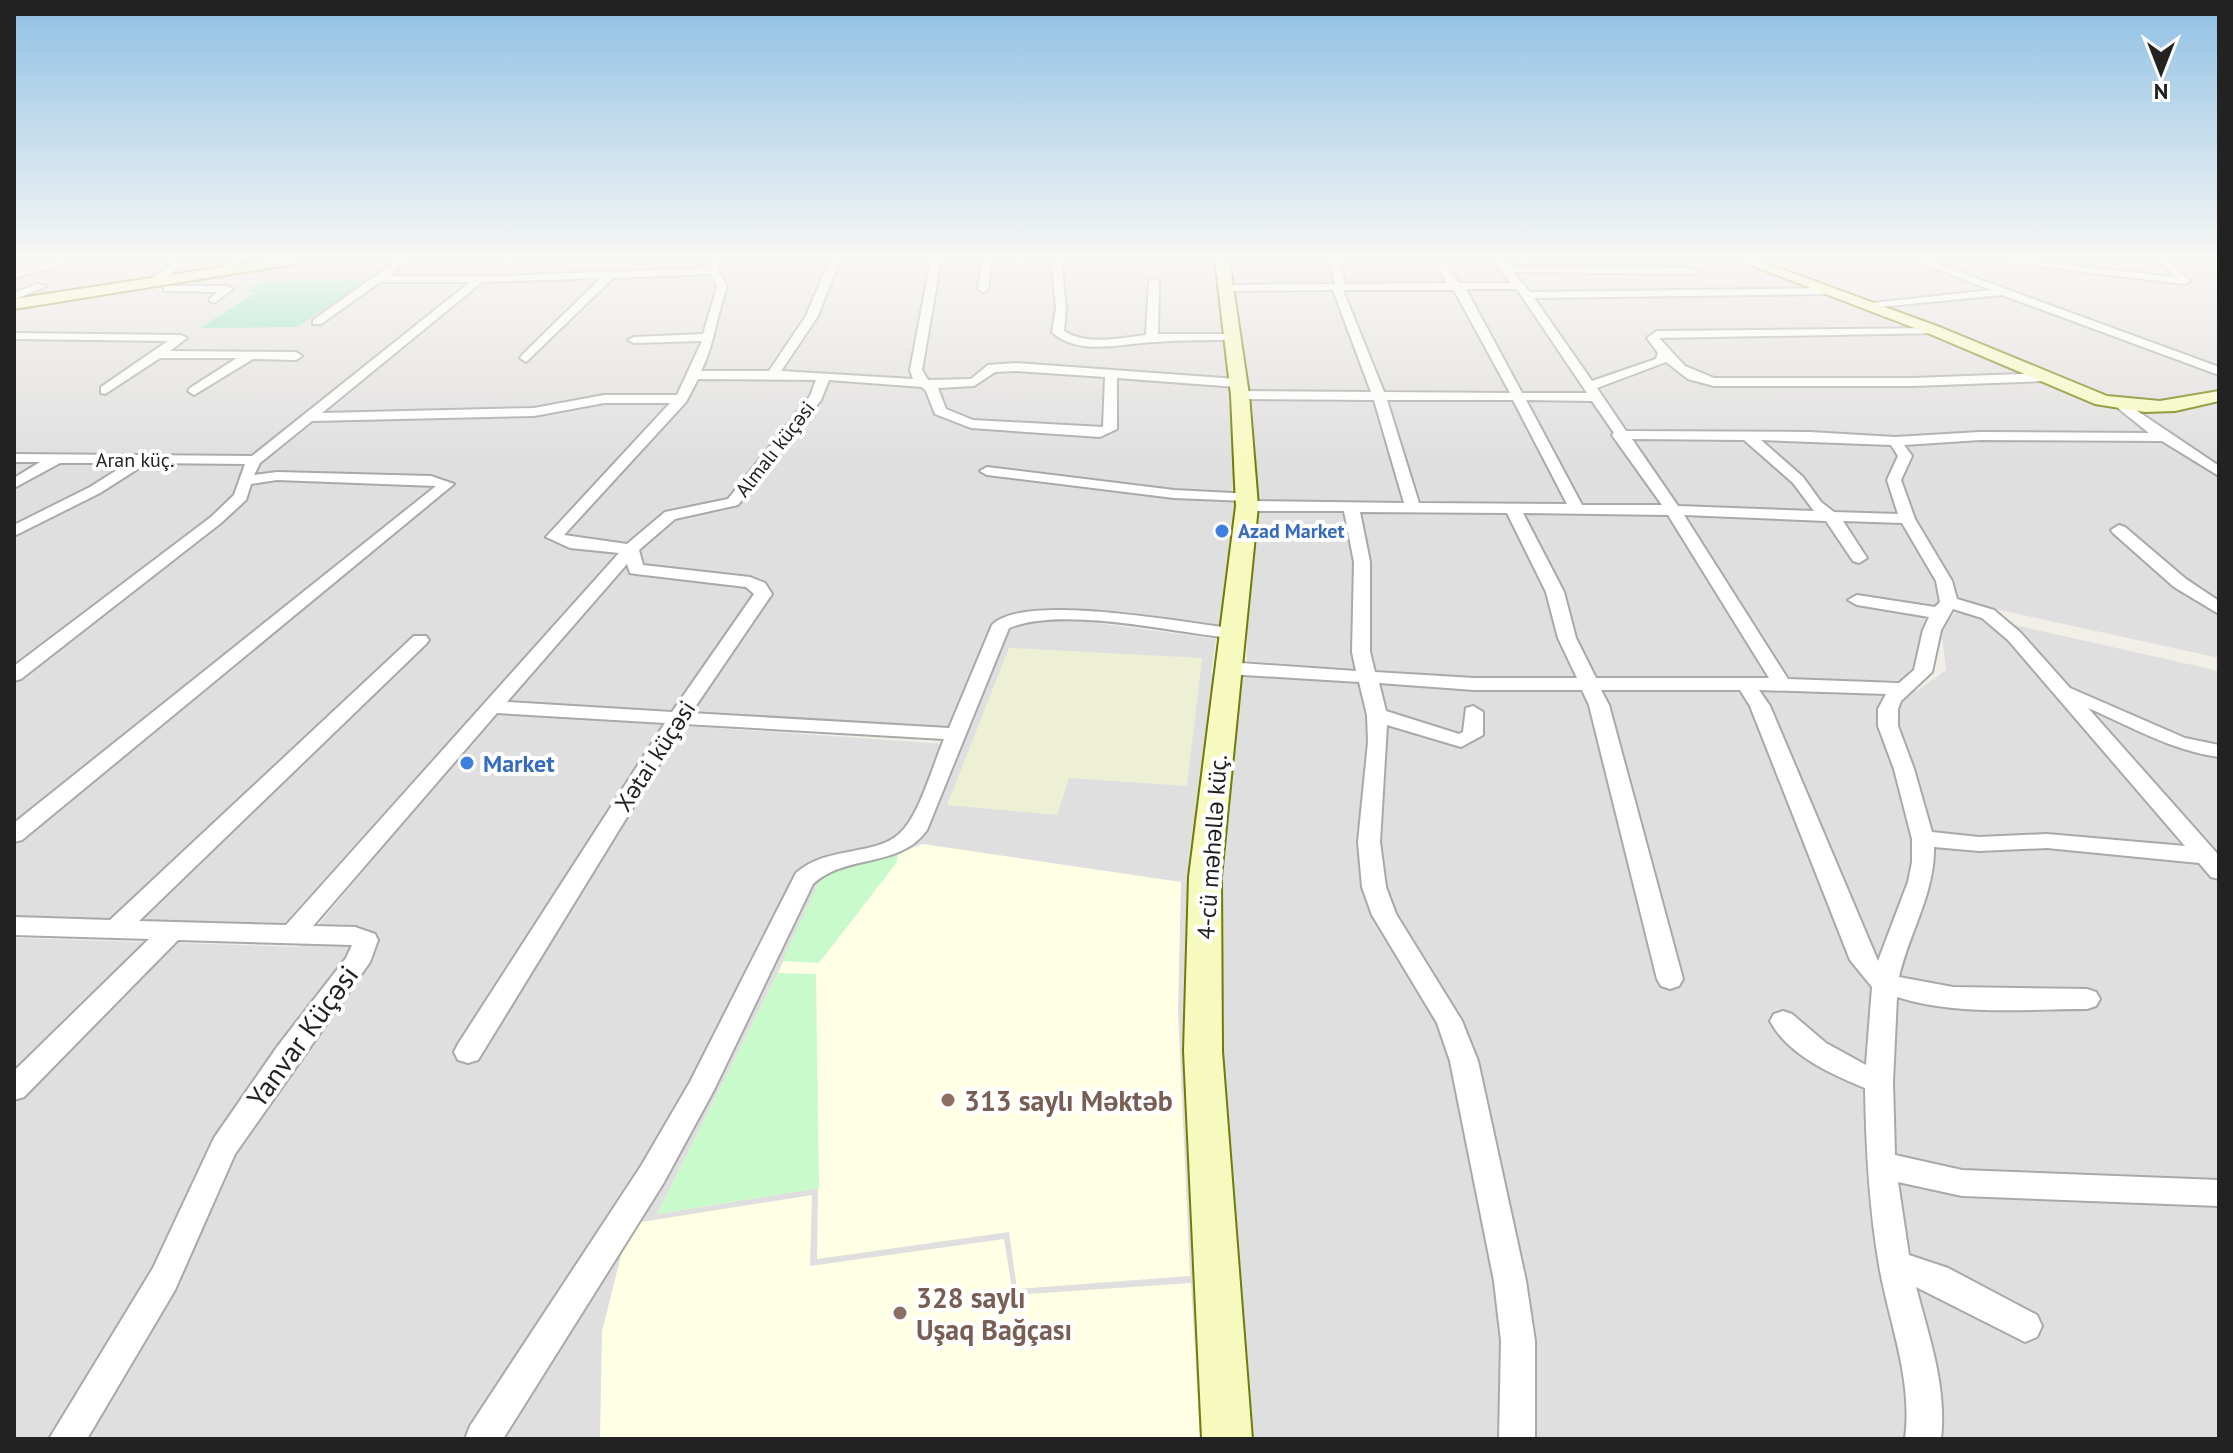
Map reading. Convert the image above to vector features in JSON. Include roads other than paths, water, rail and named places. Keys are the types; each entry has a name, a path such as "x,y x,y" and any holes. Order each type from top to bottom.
{"street":[{"path":"14,675 216,520 241,497 244,481 255,460 422,327"},
{"path":"526,358 558,327"},
{"path":"631,549 570,543 554,537 681,399 710,337 711,327"},
{"path":"773,374 805,327"},
{"path":"924,327 916,370 932,389 937,408 961,422 1100,433 1110,429 1112,372"},
{"path":"1059,327 1060,335 1099,343 1152,338 1231,337"},
{"path":"1152,327 1152,338"},
{"name":"4-cü məhəllə küç.","path":"1227,1439 1203,1051 1205,877 1247,501 1239,389 1230,327"},
{"path":"1354,327 1413,507"},
{"path":"1481,327 1577,509"},
{"path":"1548,327 1673,510 1782,684"},
{"path":"1925,327 2089,397 2124,406 2174,406 2219,396"},
{"path":"2098,327 2219,371"},
{"path":"1936,331 1653,335 1664,353 1685,372 1703,381 1913,382 2044,377"},
{"path":"14,336 181,338 105,390"},
{"path":"634,340 710,337"},
{"path":"694,375 773,374 925,384 974,382 986,370 1000,367 1152,375 1239,389 1379,396 1518,396 1592,392 1661,361 1664,353"},
{"path":"160,354 296,356"},
{"path":"194,391 251,355"},
{"path":"1152,361 1152,375"},
{"path":"1648,367 1685,372"},
{"name":"Almalı küçəsi","path":"631,549 670,515 733,502 816,397 824,376"},
{"path":"1703,381 1713,395"},
{"path":"312,417 545,412 604,399 681,399"},
{"path":"2124,406 2137,419 2219,472"},
{"path":"538,430 545,412"},
{"path":"1672,420 1686,436"},
{"path":"1619,435 1895,441 1996,435 2164,437"},
{"path":"1748,436 1798,480 1816,505 1838,523 1859,558"},
{"path":"1895,441 1905,456 1894,480 1907,519 1944,581 1943,607 1930,627 1925,667 1917,679 1892,699 1888,709 1888,726 1904,769 1923,839 1920,882 1892,953 1885,983 1879,1082 1881,1165 1895,1265 1923,1382 1926,1415 1923,1439"},
{"name":"Aran küç.","path":"14,458 255,460"},
{"path":"14,484 56,459"},
{"path":"14,531 95,490 143,460"},
{"path":"987,471 1174,494 1351,507 1673,510 1907,519"},
{"path":"14,835 447,484 431,480 277,476 244,481"},
{"path":"1351,507 1362,562 1361,652 1377,715 1378,742 1369,842 1374,887 1384,915 1449,1021 1464,1061 1510,1281 1518,1341 1517,1439"},
{"path":"1513,509 1555,592 1567,638 1592,685 1670,979"},
{"path":"2119,530 2180,583 2219,609"},
{"path":"292,934 631,549"},
{"name":"Xətai küçəsi","path":"468,1052 678,718 763,594 759,587 750,582 636,569 631,549"},
{"path":"1857,600 1975,609 2002,623 2213,863"},
{"path":"483,1439 659,1163 700,1090 804,879 815,867 831,860 904,843 919,825 1001,625 1007,620 1063,614 1231,633"},
{"path":"116,929 420,640"},
{"path":"1227,668 1474,684 1782,684 1903,689"},
{"path":"1746,685 1760,706 1863,960 1872,973 1885,983 1948,996 2087,999"},
{"path":"2062,692 2094,702 2178,742 2219,751"},
{"path":"491,707 954,734"},
{"path":"1377,715 1461,741 1473,735 1473,712"},
{"path":"1923,839 1979,844 2047,841 2213,863"},
{"name":"Yanvar Küçəsi","path":"14,926 355,936 366,940 365,949 224,1147 164,1279 67,1439"},
{"path":"14,1089 172,931"},
{"path":"1783,1021 1809,1048 1827,1060 1879,1082"},
{"path":"1881,1165 1962,1183 2219,1193"},
{"path":"1895,1265 1937,1279 2025,1326"}],"place":[{"name":"Azad Market","path":"1222,531"},
{"name":"Market","path":"467,763"},
{"name":"313 saylı Məktəb","path":"948,1100"},
{"name":"328 saylı Uşaq Bağçası","path":"900,1313"}]}
